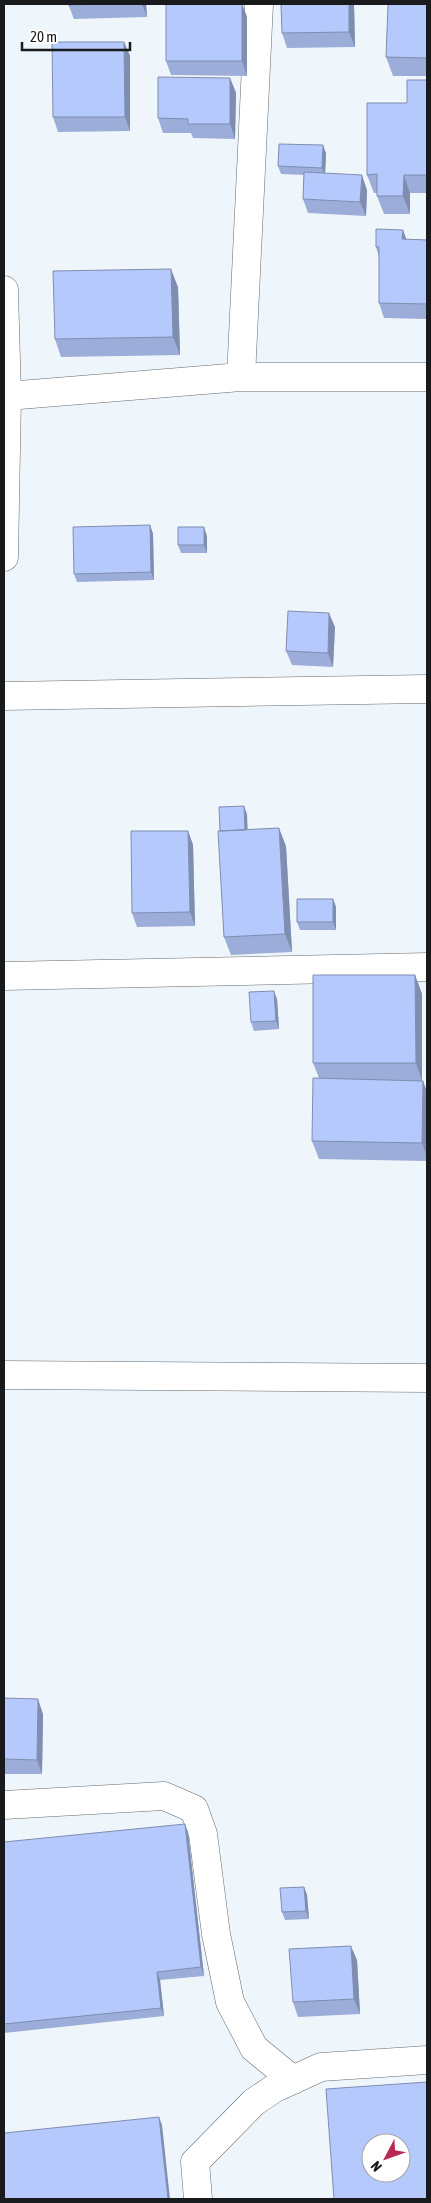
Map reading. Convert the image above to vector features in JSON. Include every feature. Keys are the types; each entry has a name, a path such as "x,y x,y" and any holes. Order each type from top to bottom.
{"street":[{"path":"242,377 259,4"},
{"path":"4,290 7,396 4,557"},
{"path":"7,396 242,377 427,377"},
{"path":"4,696 427,689"},
{"path":"4,976 427,967"},
{"path":"4,1375 427,1378"},
{"path":"4,1805 164,1796 194,1809 203,1834 216,1934 230,2002 254,2048 293,2080"},
{"path":"198,2199 195,2162 254,2102 275,2088 321,2067 427,2060"}],"building":[{"path":"166,4 242,4 242,61 166,61"},
{"path":"281,4 349,4 349,32 282,33"},
{"path":"388,4 427,4 427,58 386,57"},
{"path":"52,42 124,42 125,117 53,117"},
{"path":"158,77 230,78 230,124 188,124 188,119 158,118"},
{"path":"407,80 427,80 427,175 404,175 403,196 377,196 377,174 367,175 367,103 407,103"},
{"path":"279,144 323,145 322,168 278,166"},
{"path":"304,172 362,175 360,202 303,199"},
{"path":"376,229 403,230 402,239 427,240 427,304 379,303 379,247 376,247"},
{"path":"171,269 173,337 55,339 53,271"},
{"path":"150,525 151,572 74,574 73,527"},
{"path":"178,527 204,527 204,545 178,545"},
{"path":"288,611 329,613 328,653 286,651"},
{"path":"244,806 245,830 220,831 219,807"},
{"path":"279,828 285,934 224,937 218,831"},
{"path":"131,831 188,831 190,912 132,913"},
{"path":"297,899 333,899 333,922 297,922"},
{"path":"313,975 415,975 416,1063 313,1063"},
{"path":"274,991 276,1021 251,1022 249,992"},
{"path":"313,1078 423,1081 422,1143 312,1141"},
{"path":"4,1698 38,1699 37,1760 4,1759"},
{"path":"185,1824 201,1967 157,1972 161,2008 4,2024 4,1842"},
{"path":"304,1887 306,1911 282,1912 280,1888"},
{"path":"351,1946 354,1999 293,2002 289,1949"},
{"path":"427,2082 427,2199 334,2199 326,2089"},
{"path":"159,2117 168,2199 4,2199 4,2133"}]}
